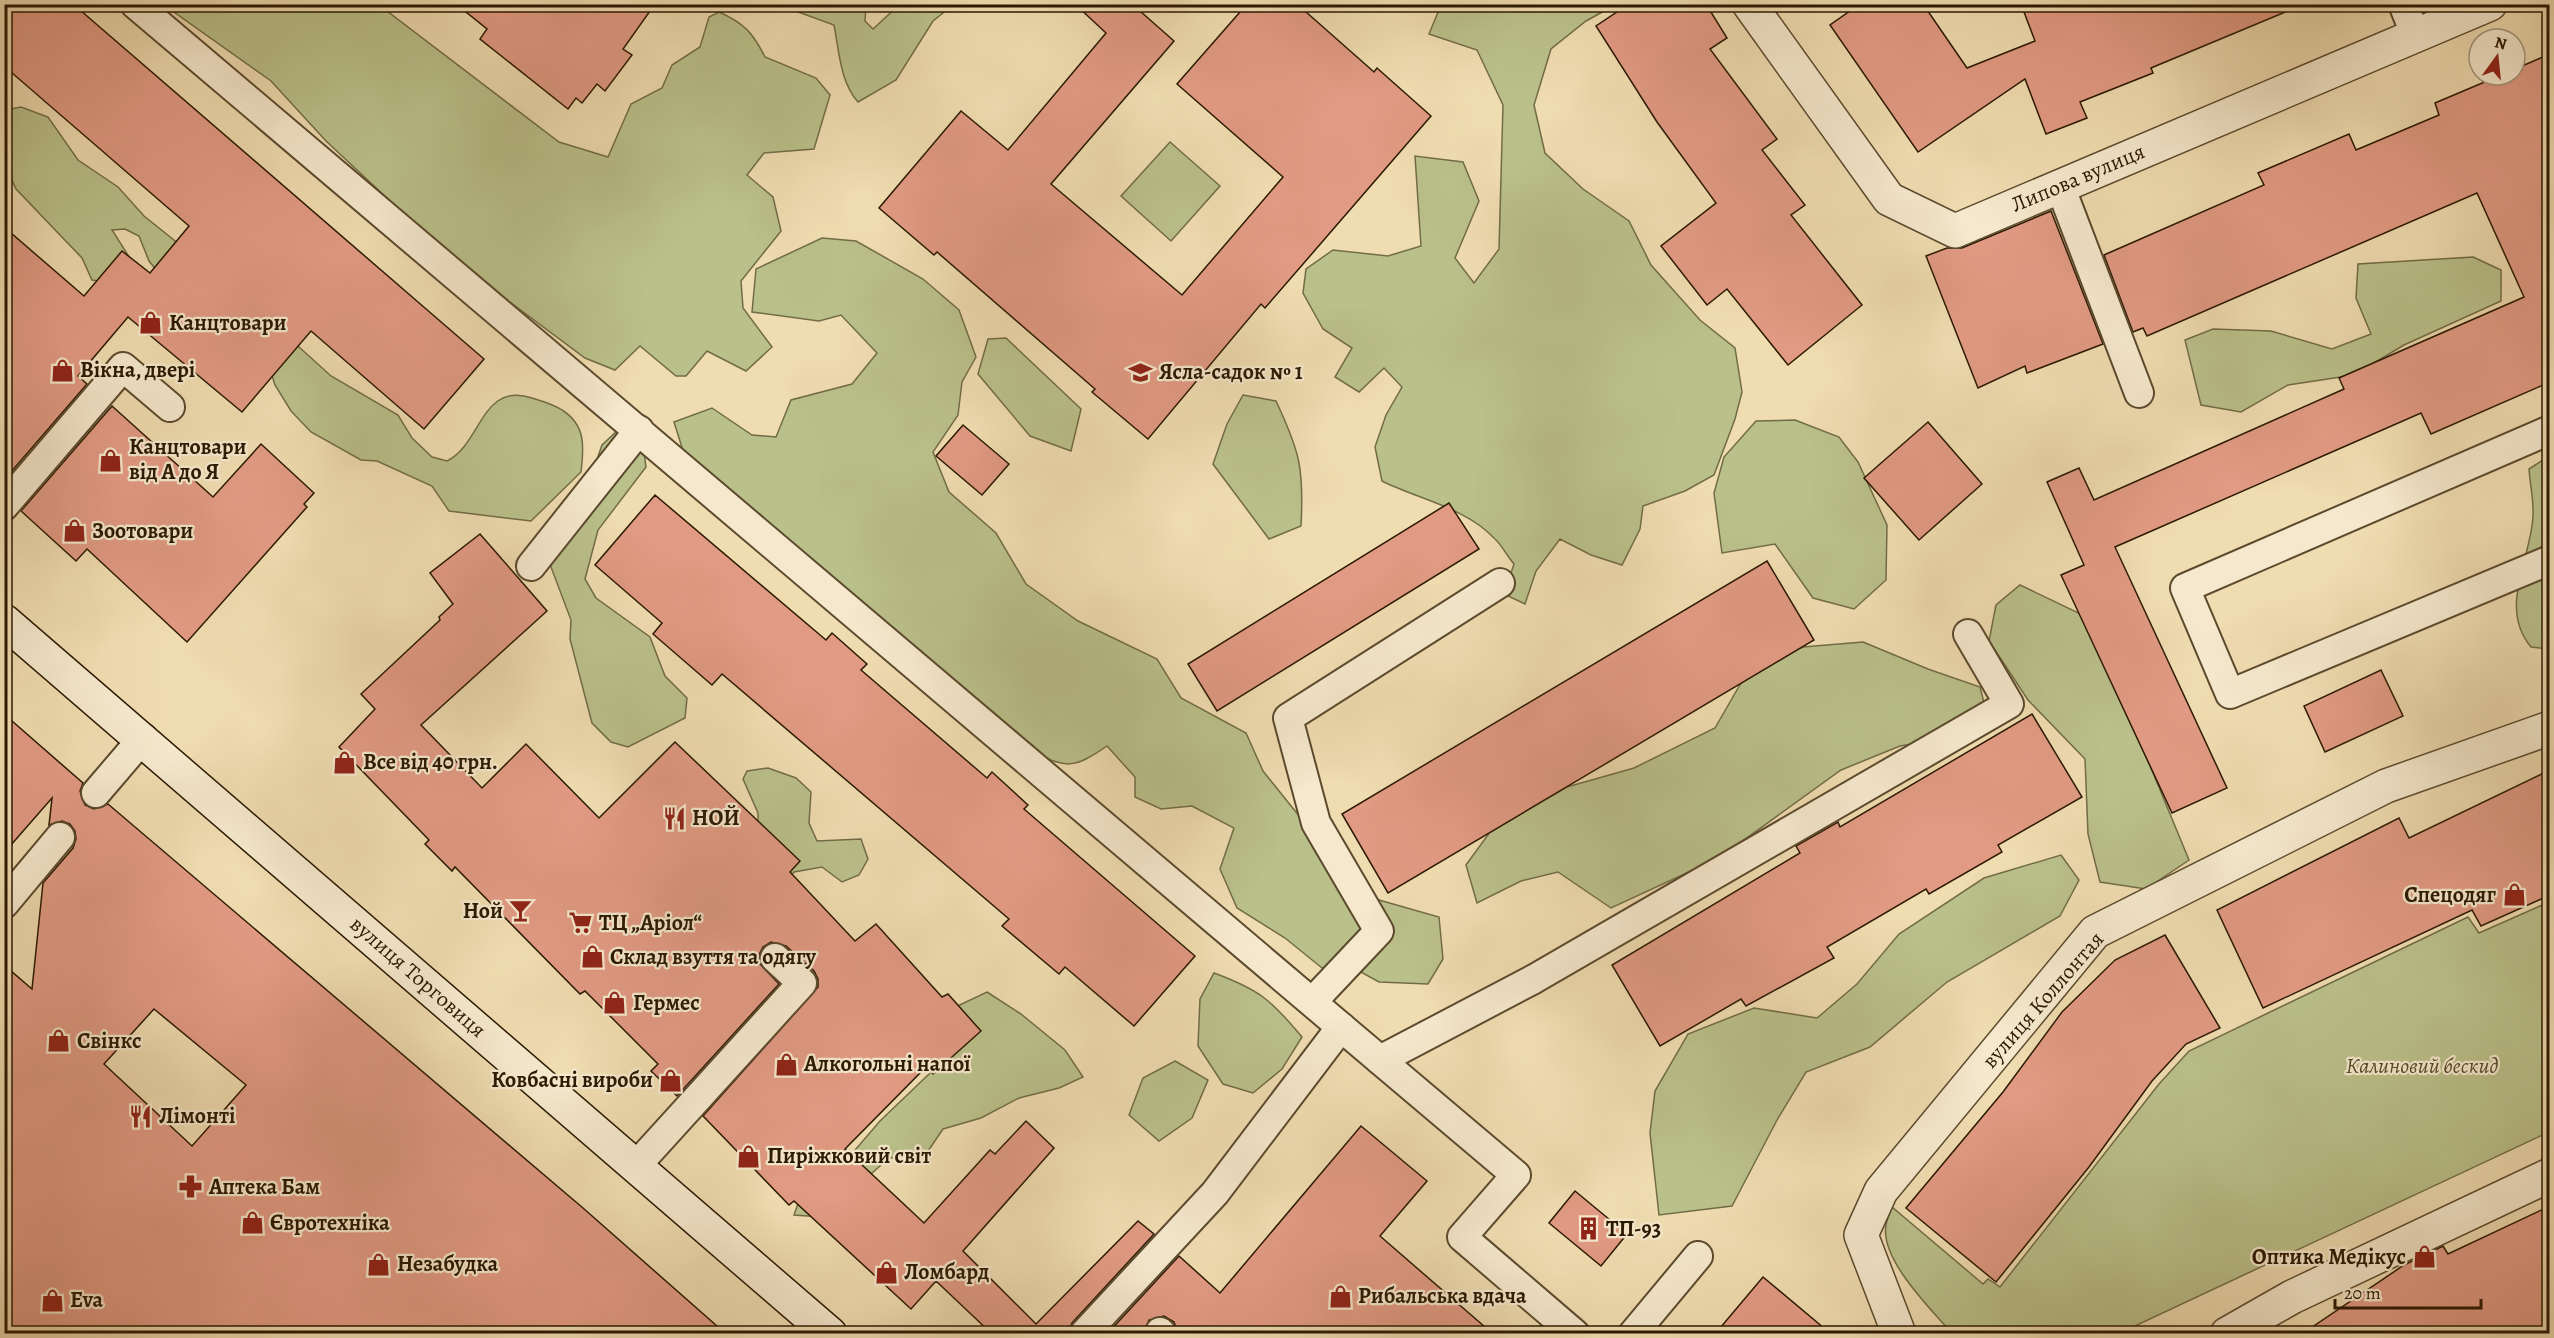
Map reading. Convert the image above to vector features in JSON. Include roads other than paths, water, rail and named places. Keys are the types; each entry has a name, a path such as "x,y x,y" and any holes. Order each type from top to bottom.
{"street":[{"name":"Липова вулиця","path":"1749,4 1888,199 1955,231 2490,4"},
{"name":"вулиця Торговиця","path":"4,621 143,738 830,1334"},
{"name":"вулиця Коллонтая","path":"1899,1334 1861,1235 1881,1191 2095,932 2386,786 2550,728"},
{"path":"2227,1334 2301,1293 2550,1175"}],"lane":[{"path":"135,4 1515,1174 1462,1237 1575,1334"},
{"path":"2403,4 2416,36"},
{"path":"2060,186 2139,393"},
{"path":"4,506 123,367 170,407"},
{"path":"531,566 639,430"},
{"path":"2550,430 2186,588 2230,694 2550,560"},
{"path":"1313,1001 1379,931 1316,823 1288,718 1500,583"},
{"path":"1380,1060 1534,979 2009,704 1968,634"},
{"path":"96,793 143,738"},
{"path":"4,904 60,837"},
{"path":"635,1167 802,984 775,958"},
{"path":"1084,1334 1215,1193 1341,1027"},
{"path":"1633,1334 1698,1256"}],"place":[{"name":"Канцтовари","path":"151,323"},
{"name":"Вікна, двері","path":"62,370"},
{"name":"Ясла-садок № 1","path":"1141,372"},
{"name":"Канцтовари від А до Я","path":"111,460"},
{"name":"Зоотовари","path":"74,531"},
{"name":"Все від 40 грн.","path":"345,762"},
{"name":"НОЙ","path":"674,818"},
{"name":"Спецодяг","path":"2514,895"},
{"name":"Ной","path":"521,911"},
{"name":"ТЦ „Аріол“","path":"581,923"},
{"name":"Склад взуття та одягу","path":"592,957"},
{"name":"Гермес","path":"615,1003"},
{"name":"Свінкс","path":"59,1041"},
{"name":"Алкогольні напої","path":"786,1064"},
{"name":"Ковбасні вироби","path":"671,1080"},
{"name":"Лімонті","path":"141,1116"},
{"name":"Пиріжковий світ","path":"749,1156"},
{"name":"Аптека Бам","path":"191,1187"},
{"name":"Євротехніка","path":"252,1223"},
{"name":"ТП-93","path":"1588,1229"},
{"name":"Оптика Медікус","path":"2424,1257"},
{"name":"Незабудка","path":"379,1264"},
{"name":"Ломбард","path":"886,1272"},
{"name":"Рибальська вдача","path":"1340,1296"},
{"name":"Eva","path":"52,1300"}],"park label":[{"name":"Калиновий бескид","path":"2422,1066"}]}
